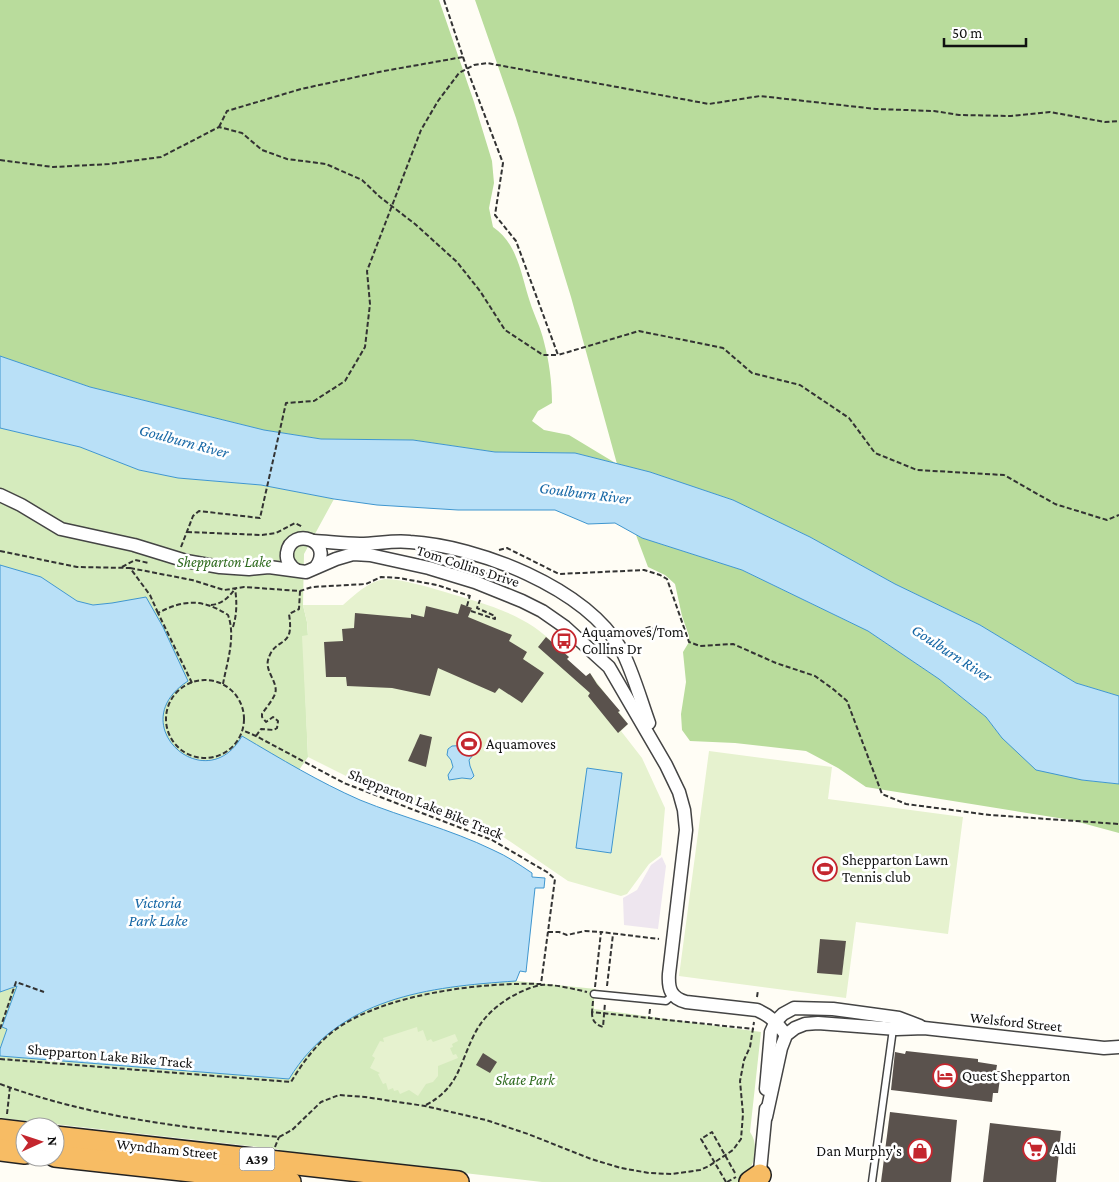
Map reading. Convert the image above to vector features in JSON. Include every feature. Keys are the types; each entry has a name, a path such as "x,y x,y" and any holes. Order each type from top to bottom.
{"highway":[{"path":"3,1125 15,1129"},
{"name":"Wyndham Street","path":"65,1138 286,1175"},
{"path":"0,1150 15,1152"},
{"name":"Wyndham Street","path":"65,1157 158,1171 458,1182"}],"street":[{"path":"0,495 61,529 134,545 176,559 220,567 249,569 268,567 306,572 316,567 321,557 321,551 309,539 298,539 293,542 281,561 268,567"},
{"name":"Tom Collins Drive","path":"314,542 360,544 410,542 459,549 510,566 552,587 592,615 607,630 620,648 661,754 679,792 684,810 686,830 669,974 669,986 673,995"},
{"path":"287,552 289,562 296,570"},
{"name":"Tom Collins Drive","path":"316,567 353,554 383,557 475,582 522,601 565,627 609,667 661,754"},
{"path":"673,995 686,1002 755,1010 767,1014 776,1021 786,1036 781,1048 766,1117 756,1180"},
{"name":"Welsford Street","path":"776,1021 783,1014 794,1008 833,1009 899,1018 924,1028"},
{"path":"766,1117 768,1048 770,1032 776,1021"},
{"name":"Welsford Street","path":"786,1036 795,1028 805,1024 818,1023 893,1029 924,1028 1104,1048 1119,1047"},
{"name":"Welsford Street","path":"1104,1048 1119,1054"}],"lane":[{"path":"594,994 666,1001 673,995"},
{"path":"872,1182 893,1029"}],"path":[{"path":"444,0 463,57 503,163 495,215 516,240 558,355"},
{"path":"0,160 53,167 109,164 161,158 219,127 227,111 301,89 384,71 463,57"},
{"path":"176,559 193,516 199,511 260,518 286,403 314,401 345,381 366,347 370,304 367,271 421,130 438,101 459,73 467,68 487,63 709,104 760,96 876,109 934,111 959,115 1011,116 1050,112 1105,122 1119,121"},
{"path":"219,127 242,133 262,150 287,159 326,164 362,180 457,262 480,291 505,330 543,355 558,355 638,330 723,348 752,373 800,385 849,418 874,454 916,470 1004,475 1055,504 1107,520 1119,515"},
{"path":"187,532 276,533 295,523 309,529"},
{"path":"491,552 507,548 559,574 644,570 667,579 689,642 700,646 733,644 776,663 815,676 846,701 882,794 906,804 990,815 1119,824"},
{"path":"0,551 77,567 130,568 150,595 192,683"},
{"path":"122,567 135,560 152,564"},
{"path":"208,605 224,601 236,588 236,617 223,684"},
{"path":"256,736 261,729 274,730 278,725 278,721 275,718 268,722 264,721 262,717 276,689 268,666 268,660 273,650 290,636 292,628 290,614 299,609 300,591"},
{"path":"466,606 470,596"},
{"path":"471,611 496,618 477,608 480,600"},
{"path":"158,613 171,606 190,602 208,605 216,607 228,615 232,631"},
{"path":"206,680 223,684 238,699 242,709 244,719 238,740 230,748 216,756 199,758 189,754 179,748 172,740 168,730 166,718 173,697 180,689 192,683 206,680"},
{"name":"Shepparton Lake Bike Track","path":"0,1059 292,1082 305,1058 335,1030 364,1014 405,999 454,989 515,983 541,984 555,879 547,872 492,840 344,783 242,730"},
{"path":"548,932 559,932 567,935 585,931 601,932 659,939"},
{"path":"601,932 592,1012 593,1021 598,1026 603,1027 614,934"},
{"path":"0,1029 16,982 44,992"},
{"path":"425,1106 446,1091 462,1067 472,1038 480,1024 490,1013 521,992 541,984 594,994"},
{"path":"0,1084 81,1108 142,1122 279,1137 292,1130 322,1102 339,1095 374,1098 425,1106 486,1120 555,1144 591,1159 628,1170 672,1174 700,1170 714,1163 733,1150 741,1139 744,1114 740,1081 744,1060 750,1047 754,1029 758,990"},
{"path":"648,1018 651,999"},
{"path":"592,1012 754,1029"},
{"path":"3,1125 10,1087"},
{"path":"712,1132 725,1156 737,1176 726,1182 701,1138 712,1132"}],"shaded area":[{"path":"662,857 666,866 658,929 624,925 623,898 637,890 651,865"}],"green space":[{"path":"0,0 439,0 492,161 494,183 489,208 493,227 508,242 518,261 546,349 551,379 552,403 538,411 532,421 544,430 569,435 616,463 575,453 495,452 413,440 321,439 264,430 90,387 0,356"},
{"path":"475,0 1119,0 1119,696 1076,683 980,625 895,584 810,537 733,500 650,472 617,464 571,297 516,118"},
{"name":"Shepparton Lake","path":"0,428 80,447 139,470 178,478 261,485 334,499 304,554 303,605 308,636 303,636 308,757 299,770 242,736 228,752 213,759 197,759 182,753 171,742 164,728 163,712 171,695 188,681 174,652 112,603 93,605 77,601 41,577 0,565"},
{"path":"636,535 742,570 868,631 939,679 986,717 1002,738 1082,780 1119,784 1119,833 1071,820 866,787 838,768 806,751 735,743 690,741 682,730 681,714 686,682 683,652 689,642 689,636 682,616 675,584 665,575 648,567"},
{"name":"Aquamoves","path":"385,579 408,582 430,588 479,602 513,615 538,630 569,657 567,659 577,669 583,679 590,673 628,724 621,731 642,758 665,808 661,855 649,864 627,894 621,896 568,881 502,836 360,783 308,757 302,636 308,635 303,605 343,605 367,586"},
{"name":"Shepparton Lawn Tennis club","path":"709,751 832,767 828,799 963,817 948,934 856,922 846,998 679,976"},
{"name":"Skate Park","path":"516,981 596,989 594,1009 761,1032 750,1132 755,1145 755,1152 752,1165 745,1177 740,1182 542,1182 280,1152 278,1149 65,1125 65,1117 15,1117 15,1120 0,1118 0,1056 289,1079 314,1044 340,1024 363,1012 412,994 464,985"},
{"path":"18,986 2,1027 7,1029 0,1049 0,992"},
{"path":"417,1027 418,1032 423,1030 427,1041 431,1039 433,1042 455,1034 458,1041 452,1044 453,1047 450,1048 453,1055 456,1054 458,1058 438,1066 438,1076 433,1082 426,1084 418,1096 409,1090 400,1094 398,1090 394,1091 393,1088 388,1090 386,1083 383,1084 378,1074 380,1073 370,1068 375,1058 372,1056 380,1041 384,1042 383,1038"}],"water":[{"name":"Goulburn River","path":"0,356 90,387 264,430 321,439 413,440 495,452 575,453 650,472 733,500 810,537 895,584 980,625 1076,683 1119,696 1119,784 1082,780 1036,770 1002,738 986,717 939,679 868,631 742,570 642,538 615,523 588,524 555,510 458,510 377,505 261,485 178,478 139,470 80,447 0,428"},
{"name":"Victoria Park Lake","path":"0,565 41,577 77,601 93,605 146,597 163,627 188,681 170,698 163,717 166,734 176,749 191,758 209,760 227,754 242,736 300,770 345,793 477,843 513,861 532,873 532,877 545,878 544,888 535,888 526,972 520,971 516,981 450,987 419,993 388,1002 360,1014 333,1030 309,1051 289,1079 0,1056 0,1049 7,1029 2,1027 17,986 0,992"},
{"path":"472,745 477,750 469,760 474,776 471,779 449,780 448,775 453,767 447,755 448,749 452,746"},
{"path":"587,768 622,773 611,853 576,848"}],"building":[{"name":"Aquamoves","path":"461,604 472,608 468,617 512,635 509,641 527,652 523,659 544,673 522,703 499,688 495,693 438,668 430,696 392,688 347,686 346,677 326,677 324,642 343,641 342,629 354,628 355,613 411,618 411,614 424,617 426,606 458,614"},
{"path":"546,637 569,657 567,659 586,676 590,673 620,711 618,712 628,724 618,733 588,696 590,693 538,647"},
{"path":"420,734 432,737 426,767 408,761"},
{"path":"820,939 846,941 842,975 817,973"},
{"name":"Quest Shepparton","path":"906,1051 978,1059 978,1062 997,1065 996,1071 1001,1071 998,1093 993,1093 992,1102 891,1090 895,1052 905,1054"},
{"path":"483,1053 497,1062 490,1073 476,1065"},
{"name":"Dan Murphy's","path":"890,1112 957,1120 951,1182 881,1182"},
{"name":"Aldi","path":"990,1123 1061,1131 1056,1182 983,1182"}],"place":[{"name":"Aquamoves/Tom Collins Dr","path":"564,641"},
{"name":"Aquamoves","path":"469,744"},
{"name":"Shepparton Lawn Tennis club","path":"825,869"},
{"name":"Quest Shepparton","path":"945,1076"},
{"name":"Aldi","path":"1035,1149"},
{"name":"Dan Murphy's","path":"920,1151"}]}
